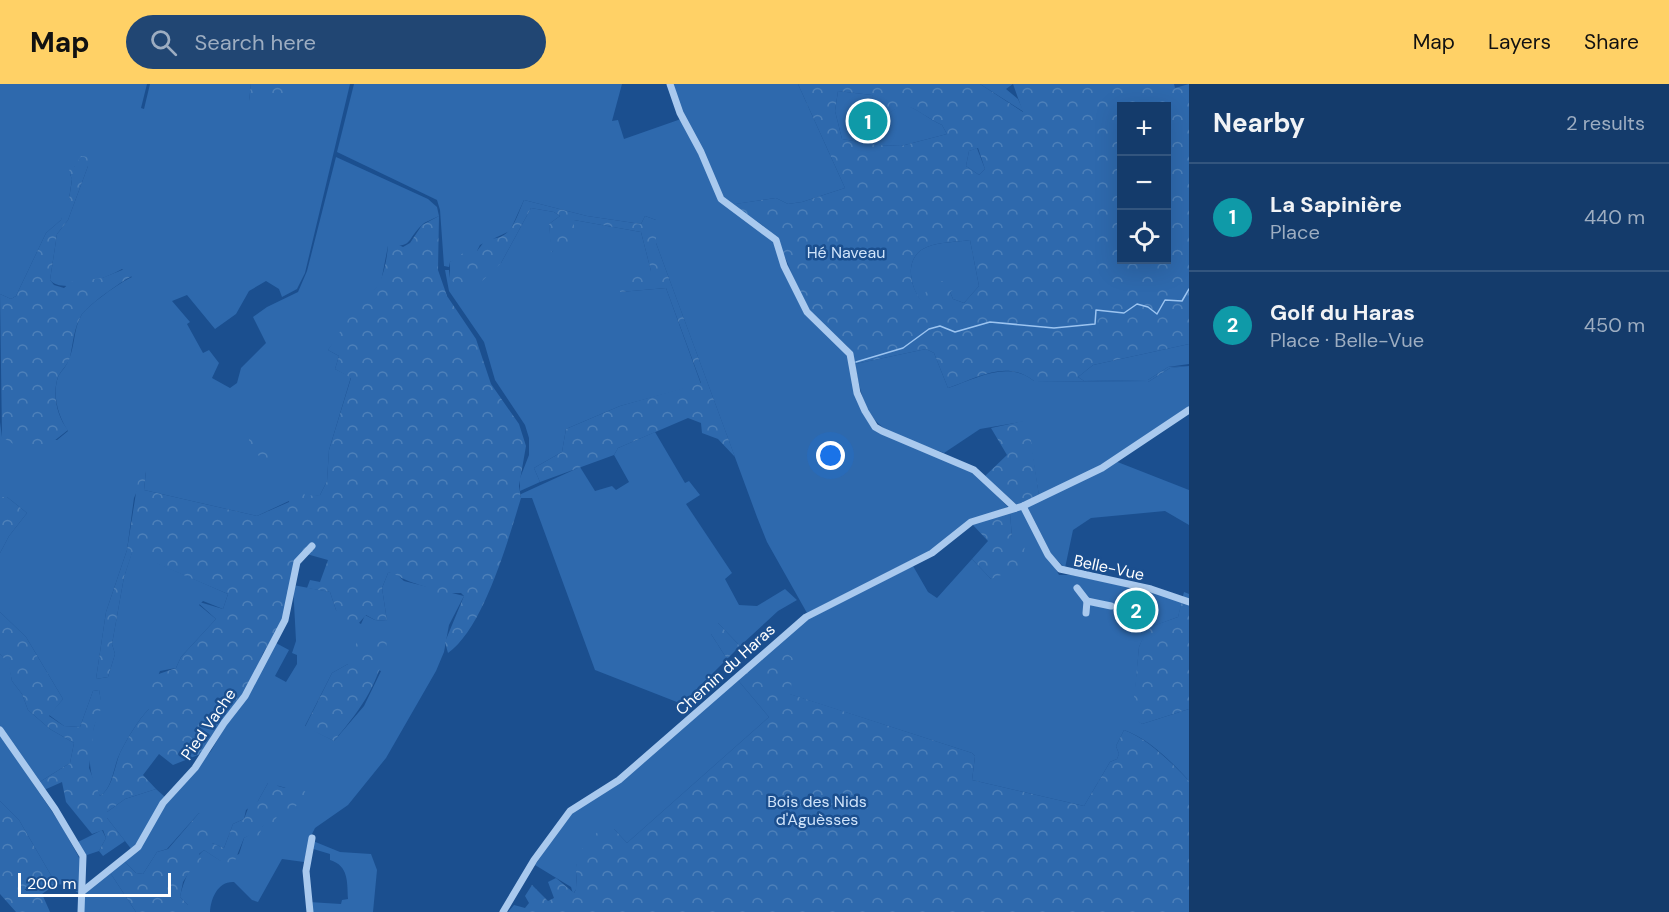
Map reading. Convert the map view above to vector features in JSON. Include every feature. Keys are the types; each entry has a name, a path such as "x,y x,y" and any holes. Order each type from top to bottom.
{"street":[{"path":"670,84 689,133 701,152 721,199 776,240 784,266 807,312 850,354 857,393 869,420 882,431 974,470 1015,508 1102,468 1189,410"},
{"name":"Belle-Vue","path":"1023,506 1048,555 1060,569 1151,589 1189,603"},
{"name":"Chemin du Haras","path":"503,912 534,860 570,811 628,772 783,635 806,617 932,553 971,522 1015,508"},
{"name":"Pied Vache","path":"83,891 138,847 163,802 195,768 245,696 285,620 297,562 312,546"},
{"path":"1077,588 1087,601 1111,606"},
{"path":"1086,613 1087,601"},
{"path":"0,730 55,809 83,856 81,912"},
{"path":"310,912 306,871 312,838"}],"green space":[{"path":"0,84 147,84 141,108 144,109 150,84 251,84 249,101 284,101 284,84 350,84 305,273 297,289 282,297 279,289 266,281 249,291 236,314 215,329 187,295 172,301 190,322 187,324 203,353 209,350 219,363 212,378 230,388 237,383 241,368 266,343 253,317 267,307 298,292 307,271 336,157 428,199 437,207 439,216 424,224 406,244 388,246 381,282 328,350 339,356 335,369 351,377 329,450 327,481 320,495 289,501 257,516 144,490 146,471 134,498 127,550 106,612 96,679 108,677 115,654 112,644 124,577 132,552 228,594 223,609 203,601 199,605 216,619 181,657 176,668 160,671 149,698 149,709 126,742 108,788 100,796 93,780 90,754 100,706 99,690 93,691 80,727 64,726 49,715 63,699 26,637 0,612 0,553 9,536 27,513 7,497 0,497 0,422 2,437 57,440 68,431 59,412 56,384 70,356 78,321 96,301 132,277 122,269 85,284 64,286 50,280 57,234 68,220 88,166 75,166 70,174 72,179 69,199 61,220 46,233 16,296 11,299 0,294"},
{"path":"251,84 284,84 285,101 249,101"},
{"path":"354,84 622,84 612,121 618,120 624,139 681,119 686,123 671,84 798,84 845,188 802,202 788,204 776,198 729,205 760,223 781,244 785,260 821,324 851,352 856,392 875,429 973,471 1008,507 970,521 941,545 807,613 767,542 757,517 656,243 656,220 645,216 641,224 587,216 524,200 510,231 480,245 477,251 450,262 449,267 444,266 440,210 437,200 337,152"},
{"name":"Hé Naveau","path":"798,84 980,84 1023,112 1013,84 1174,84 1175,88 1189,84 1189,344 1093,365 1078,377 1084,381 1148,380 1168,367 1189,366 1170,368 1148,382 1034,381 1013,371 1002,371 992,372 948,388 934,353 926,349 855,364 847,346 821,324 807,307 776,237 760,223 728,205 776,198 788,204 802,202 845,188","holes":["838,91 872,95 879,114 887,114 903,105 908,106 942,125 947,134 901,146 842,139 835,111","978,148 985,169 979,175 966,166 969,151","970,240 979,286 964,303 953,299 950,292 958,286 951,280 931,283 921,300 912,279 911,271 915,257 920,251 932,245"]},
{"path":"980,84 1013,84 1006,89 1018,99 1024,112"},
{"path":"838,91 872,95 887,114 903,104 942,125 947,134 901,146 842,139 835,111"},
{"path":"977,148 985,169 979,175 966,166 969,151"},
{"path":"81,156 89,157 88,166 68,220 57,234 50,280 54,285 64,288 71,282 102,278 132,266 134,269 132,276 96,301 84,312 79,321 68,363 58,377 55,391 58,412 68,430 49,445 23,450 2,437 0,294 11,299 16,296 46,233 61,220 63,211 58,204 69,199 72,180 69,170 75,166"},
{"path":"524,200 587,216 641,224 645,216 656,220 656,243 735,457 718,439 702,433 701,423 688,418 618,448 614,455 540,482 534,468 562,452 566,429 620,406 701,383 666,288 620,292 621,273 651,271 641,232 574,220 574,241 551,252 549,224 560,216 554,212 531,208 501,263 481,282 458,288 450,278 450,262 466,251 477,251 487,238 502,236 507,232 512,227"},
{"path":"531,208 554,212 560,216 549,224 552,252 574,220 641,232 651,271 620,292 666,288 701,384 620,406 566,429 562,452 534,468 540,482 520,491 520,478 529,455 529,438 525,425 495,380 484,342 449,291 445,270 449,270 450,278 501,263"},
{"path":"439,216 438,270 447,296 476,339 491,384 519,424 526,446 519,486 521,498 502,559 473,624 461,641 448,653 445,642 464,596 461,593 450,593 443,598 438,593 392,572 388,573 382,588 387,621 375,620 366,615 352,631 336,610 330,592 307,588 310,580 320,582 328,560 303,553 283,622 263,653 246,693 203,753 173,765 159,754 143,775 156,789 125,799 107,812 107,818 125,841 103,856 99,851 106,838 103,830 92,834 66,802 62,782 44,790 38,783 70,763 74,743 50,729 28,710 22,694 12,681 8,663 0,654 0,612 26,637 63,699 49,716 64,726 80,727 93,691 99,690 102,706 94,727 89,768 100,796 108,788 126,742 149,709 149,698 144,691 150,677 176,668 181,657 216,619 196,601 223,609 228,594 132,553 124,577 112,644 115,654 108,677 96,679 106,612 127,550 138,480 146,470 144,490 257,516 289,502 290,484 302,486 305,496 320,495 327,481 329,450 351,378 335,369 339,356 328,350 362,298 369,295 378,284 382,277 388,246 393,242 403,247 410,243 422,225"},
{"path":"970,240 979,286 964,303 953,299 950,292 921,301 912,279 911,271 915,257 920,251 932,245"},
{"path":"1189,344 1189,364 1168,367 1148,380 1084,381 1078,377 1093,365"},
{"path":"926,349 934,353 948,388 1003,371 1024,375 1034,381 1148,382 1170,368 1189,366 1189,408 1101,467 1039,496 1027,421 980,429 944,453 892,433 872,417 865,404 855,364"},
{"path":"1028,420 1039,496 1017,505 985,476 1007,455 991,428"},
{"path":"655,432 685,483 689,481 700,495 686,504 732,573 725,579 739,605 757,606 785,589 797,600 778,611 740,646 718,623 711,634 727,659 682,704 595,670 532,498 521,498 521,494 580,467 595,491 612,486 616,490 629,482 614,455 618,448"},
{"path":"249,437 259,438 281,459 271,468 249,446"},
{"path":"1115,461 1189,490 1189,525 1165,511 1091,518 1073,530 1065,568 1051,554 1027,506"},
{"path":"0,497 7,497 27,513 9,536 0,553"},
{"path":"1022,509 1059,575 1071,575 1149,591 1182,602 1178,617 1148,628 1139,647 1133,717 1142,724 1189,709 1189,781 1151,745 1124,730 1116,746 1119,754 1117,759 1110,762 1084,806 972,780 975,756 972,753 789,694 766,654 806,620 913,566 928,592 937,598 972,559 991,579 1012,538 1010,513"},
{"path":"1010,513 1012,538 1025,546 1021,567 991,579 972,559 988,541 972,524"},
{"path":"393,571 404,581 464,596 449,625 444,652 436,671 386,758 348,805 315,828 304,862 282,859 258,902 252,900 234,882 228,882 216,891 210,912 188,912 188,905 180,897 183,885 196,859 204,850 221,861 239,854 244,838 263,826 286,788 268,783 258,801 246,810 244,819 233,824 224,848 212,843 199,813 167,849 157,852 143,874 136,873 124,861 137,850 163,805 211,751 274,642 289,650 275,676 286,682 297,664 297,655 292,653 296,641 293,585 330,592 336,610 361,624 365,615 375,620 387,621 382,588 388,573","holes":["348,664 381,671 364,706 334,741 305,726 332,673"]},
{"path":"1184,592 1189,594 1189,709 1142,724 1132,718 1139,647 1147,628 1178,617"},
{"path":"709,623 718,623 740,646 727,659 711,634"},
{"path":"360,634 388,638 380,669 369,693 334,741 305,727 332,673 348,664"},
{"name":"Bois des Nids d'Aguèsses","path":"781,650 795,659 790,694 972,753 975,756 972,780 1084,806 1110,762 1117,759 1119,754 1116,746 1124,730 1142,739 1189,781 1189,912 508,912 514,905 525,908 529,903 525,896 532,885 548,901 554,898 548,882 556,878 574,893 577,884 578,857 584,846 602,828 614,829 627,843 769,717 737,679 766,654"},
{"path":"0,654 9,663 12,681 22,694 28,710 50,729 74,743 70,763 38,783 0,729"},
{"path":"737,679 769,717 627,843 614,829 576,865 577,888 573,894 571,887 535,865 572,811 623,779"},
{"path":"0,734 61,825 81,861 80,894 66,885 56,884 19,820 0,801"},
{"path":"273,780 278,786 285,788 292,782 307,793 291,812 278,814 274,823 263,826 257,839 250,835 244,838 234,863 222,862 204,850 199,854 203,863 195,863 183,882 180,897 188,905 188,912 136,912 109,871 124,861 136,873 143,874 157,852 168,849 199,813 218,828 212,843 224,848 233,824 244,819 250,803 258,801 268,783"},
{"path":"156,789 165,797 154,819 132,850 107,818 107,812 125,799"},
{"path":"0,801 19,820 56,884 42,894 50,912 16,912 0,894"},
{"path":"102,830 106,838 99,851 84,856 76,843"},
{"path":"313,841 340,852 371,854 377,870 373,912 311,912 309,902 341,904 342,900 348,899 344,870 330,860 330,854 310,848"},
{"path":"109,871 136,912 84,912 83,896"}],"waterway":[{"path":"856,362 903,348 929,329 940,326 955,332 990,322 1054,328 1095,324 1096,310 1124,313 1137,304 1148,307 1157,314 1165,300 1182,301 1189,289"}],"place":[{"name":"La Sapinière","path":"868,121"},
{"name":"Golf du Haras","path":"1136,610"}]}
